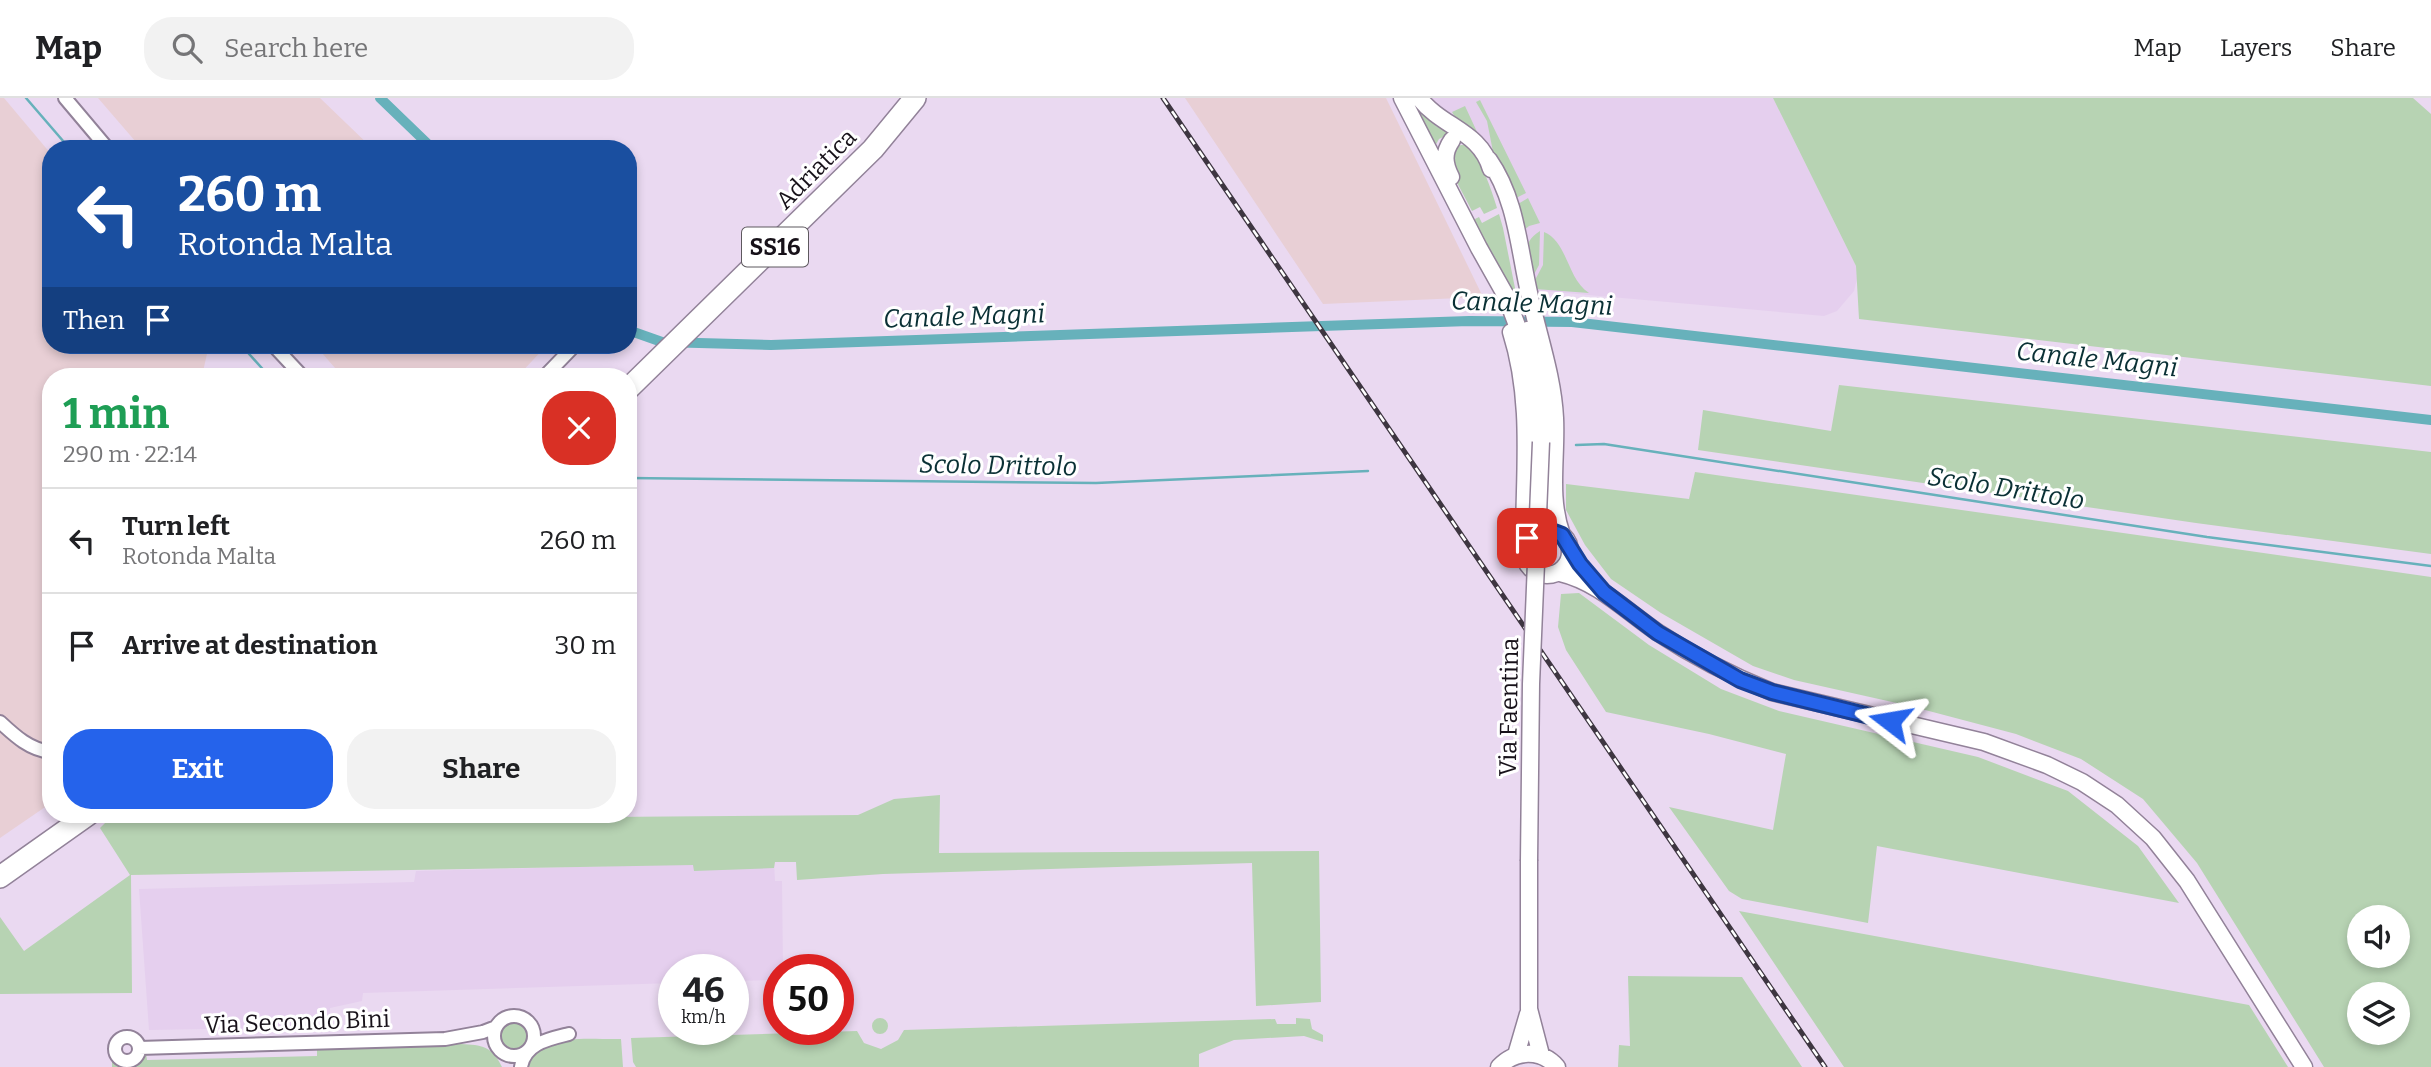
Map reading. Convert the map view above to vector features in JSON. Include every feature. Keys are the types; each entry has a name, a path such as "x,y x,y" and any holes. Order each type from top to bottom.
{"highway":[{"name":"Adriatica","path":"633,368 845,161 901,98"},
{"name":"Adriatica","path":"637,380 873,149 915,98"},
{"path":"0,864 57,823"},
{"path":"0,877 76,823"}],"main road":[{"name":"Via Faentina","path":"1402,98 1528,342"},
{"path":"1419,98 1439,119 1474,140"},
{"path":"1452,140 1446,153 1445,164 1456,190 1455,201"},
{"path":"1434,163 1440,150 1452,140 1474,140"},
{"name":"Via Faentina","path":"1474,140 1499,178 1517,225 1527,305 1528,342 1540,407 1541,442 1531,684 1529,1009 1541,1055"},
{"path":"1528,342 1553,391 1553,500 1562,535 1571,551 1604,592"},
{"path":"1528,342 1522,382 1527,443 1524,543 1525,561 1531,569 1544,575 1560,573 1576,577 1604,592 1658,633 1740,680 1772,692 1984,742 2047,765 2082,782 2117,805 2152,838 2187,881 2304,1067"},
{"path":"1524,543 1533,533 1541,530 1554,530 1562,535"},
{"path":"1560,573 1569,563 1571,551"},
{"name":"Via Faentina","path":"1516,1055 1529,1009"},
{"path":"1499,1067 1516,1055 1529,1053 1541,1055 1557,1067"}],"street":[{"path":"65,98 100,140"},
{"path":"281,354 295,368"},
{"path":"553,368 566,354"},
{"path":"0,722 34,748 42,750"},
{"path":"502,1052 516,1056 545,1040 569,1034 544,1030 517,1016 505,1018 496,1027 494,1039 509,1067"},
{"path":"522,1067 534,1040 534,1033 528,1021"},
{"name":"Via Secondo Bini","path":"455,1038 496,1027"},
{"name":"Via Secondo Bini","path":"139,1048 455,1038 486,1042 502,1052"}],"shaded area":[{"path":"0,98 4,98 42,143 42,354 207,354 204,368 42,368 42,809 0,838"},
{"path":"98,98 320,98 364,140 134,140"},
{"path":"1185,98 1386,98 1483,297 1323,304"},
{"path":"1427,98 1773,98 1856,266 1854,291 1837,311 1824,316 1532,290 1508,189"},
{"path":"323,354 539,354 525,368 335,368"},
{"path":"774,862 775,881 782,881 783,954 763,954 763,980 749,981 749,954 658,954 658,984 363,993 362,1001 330,1008 330,1027 149,1030 139,889 414,882 416,871"}],"green space":[{"path":"1773,98 2413,98 2431,114 2431,386 1859,319 1856,266"},
{"path":"1411,100 1436,126 1451,133 1439,139 1434,148"},
{"path":"1480,100 1526,193 1516,198 1494,157 1487,121 1476,102"},
{"path":"1465,106 1478,134 1459,124 1452,112"},
{"path":"1468,145 1473,152 1492,192 1497,208 1484,214 1480,207 1472,211 1452,173 1453,148"},
{"path":"1528,198 1540,223 1529,226 1522,232 1518,204"},
{"path":"1499,214 1520,313 1473,220 1479,217 1482,223"},
{"path":"1540,231 1539,265 1531,280 1526,252 1530,241"},
{"path":"1544,232 1558,244 1576,279 1589,293 1535,289 1535,280 1543,265"},
{"path":"1839,385 2431,452 2431,554 2196,523 1698,450 1703,410 1831,431"},
{"path":"1695,472 2431,577 2431,1067 2324,1067 2197,863 2143,799 2081,759 2016,734 1910,706 1794,680 1753,666 1661,613 1611,579 1585,545 1566,510 1566,484 1689,499"},
{"path":"1579,593 1649,645 1721,689 1779,711 1978,757 2068,791 2138,846 2179,903 1877,846 1868,923 1742,899 1729,891 1669,807 1773,830 1786,754 1606,712 1566,650 1558,627 1561,594"},
{"path":"940,795 939,853 1319,851 1321,1002 1256,1006 1252,863 883,874 797,880 796,862 775,862 774,868 694,871 693,865 131,875 132,993 0,994 0,917 24,951 130,875 100,828 105,823 637,823 637,817 858,815 894,799"},
{"path":"1739,911 2249,1005 2288,1067 1844,1067"},
{"path":"1628,976 1742,977 1802,1067 1618,1067 1619,1045 1630,1046"},
{"path":"877,1018 883,1018 888,1026 886,1032 877,1034 872,1029 872,1023"},
{"path":"1296,1018 1310,1019 1312,1029 1323,1035 1323,1042 1304,1036 1234,1040 1199,1054 1199,1067 636,1067 633,1062 631,1038 658,1037 658,1045 749,1045 749,1034 763,1034 763,1045 854,1045 854,1031 857,1031 864,1043 881,1049 898,1040 904,1030 1275,1019 1277,1024 1296,1024"},
{"path":"514,1021 524,1026 529,1036 524,1046 514,1051 504,1046 499,1036 504,1026"},
{"path":"581,1039 621,1039 623,1067 526,1067 533,1056 554,1043"},
{"path":"461,1044 486,1048 502,1067 112,1067 112,1056 115,1061 128,1065 146,1053 147,1060 317,1056 317,1048"}],"waterway":[{"name":"Scolo Drittolo","path":"26,98 62,140"},
{"name":"Canale Magni","path":"380,98 424,140"},
{"name":"Canale Magni","path":"637,333 662,342 771,345 1469,321 1572,322 2431,420"},
{"name":"Scolo Drittolo","path":"249,354 262,368"},
{"name":"Scolo Drittolo","path":"1576,445 1604,444 2207,537 2431,566"},
{"name":"Scolo Drittolo","path":"637,478 1096,483 1368,471"}],"railway":[{"path":"1163,98 1825,1067"}],"route":[{"path":"1527,538 1546,529 1562,535 1580,564 1604,592 1658,633 1740,680 1772,692 1890,721"}]}
